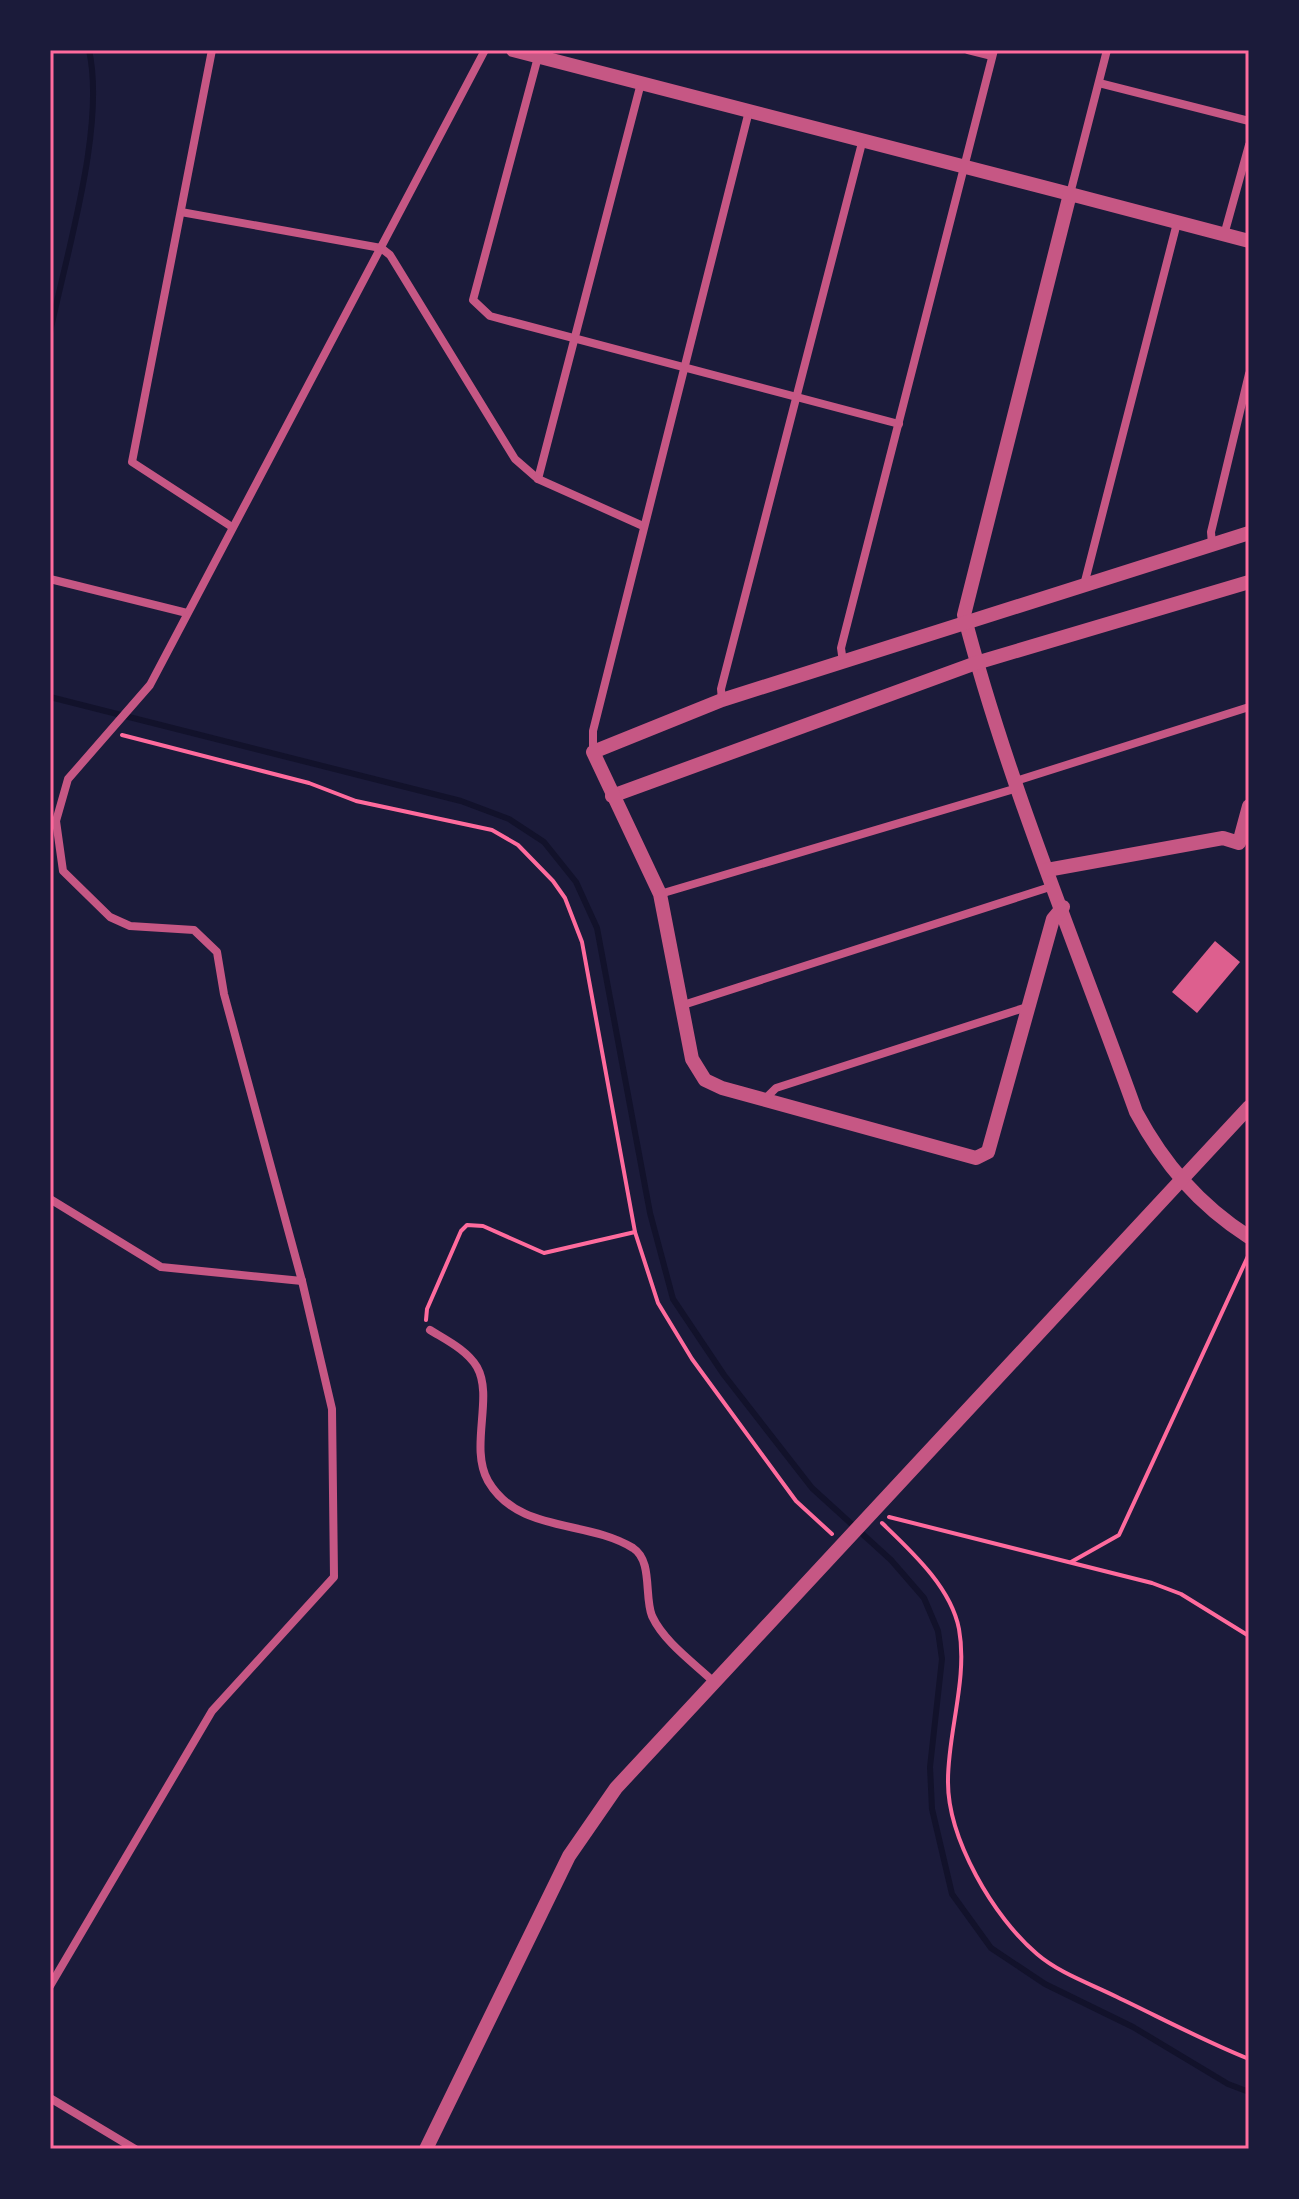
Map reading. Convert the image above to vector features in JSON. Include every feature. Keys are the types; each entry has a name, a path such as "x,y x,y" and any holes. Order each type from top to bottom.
{"street":[{"path":"212,50 132,462 232,527"},
{"path":"50,1986 212,1711 334,1577 332,1409 302,1281 224,994 217,952 210,941 194,930 130,926 110,917 63,871 56,821 68,779 150,685 485,50"},
{"path":"513,50 1249,241"},
{"path":"843,663 841,648 993,53 968,50"},
{"path":"1107,50 964,615 976,663 1017,784 1136,1112 1155,1147 1182,1180 1201,1201 1249,1237"},
{"path":"538,57 473,300 490,316 899,424"},
{"path":"538,479 641,83"},
{"path":"1099,83 1249,121"},
{"path":"749,111 593,731 593,752 660,894 679,1006 692,1059 705,1080 763,1101 976,1158 988,1152 1053,919 1063,907"},
{"path":"722,700 721,689 794,397 863,139"},
{"path":"1224,235 1249,145"},
{"path":"181,212 381,248 390,255 515,459 538,479 643,526"},
{"path":"1084,585 1177,223"},
{"path":"1212,544 1211,532 1249,374"},
{"path":"593,752 722,700 967,625 1249,533"},
{"path":"50,579 187,613"},
{"path":"612,796 976,663 1249,582"},
{"path":"660,894 1017,784 1249,707"},
{"path":"1047,870 1223,838 1244,845 1249,806"},
{"path":"679,1006 1053,886"},
{"path":"763,1101 776,1088 1027,1007"},
{"path":"426,2149 569,1856 616,1788 1249,1107"},
{"path":"50,1199 161,1267 302,1281"},
{"path":"430,1330 468,1355 479,1370 480,1454 487,1478 503,1501 528,1517 614,1538 637,1550 644,1565 652,1615 663,1632 714,1682"},
{"path":"50,2098 135,2149"}],"path":[{"path":"113,728 309,783 356,801 465,821 492,830 537,862 565,898 582,942 635,1232 658,1303 692,1359 796,1501 844,1542"},
{"path":"430,1330 425,1319 427,1309 461,1231 467,1225 483,1226 544,1253 635,1232"},
{"path":"1069,1563 1119,1535 1249,1254"},
{"path":"871,1513 1181,1594 1249,1636"},
{"path":"871,1513 915,1555 947,1603 959,1629 960,1651 947,1781 950,1810 980,1881 1005,1920 1038,1955 1074,1976 1249,2059"}],"building":[{"path":"1215,941 1240,962 1197,1013 1172,992"}],"waterway":[{"path":"50,333 88,153 93,81 89,50"},
{"path":"50,697 461,801 509,819 544,842 576,882 597,928 650,1213 673,1299 724,1375 812,1488 891,1560 924,1598 938,1631 942,1659 930,1767 932,1809 952,1894 991,1948 1045,1984 1133,2027 1228,2084 1249,2092"}]}
